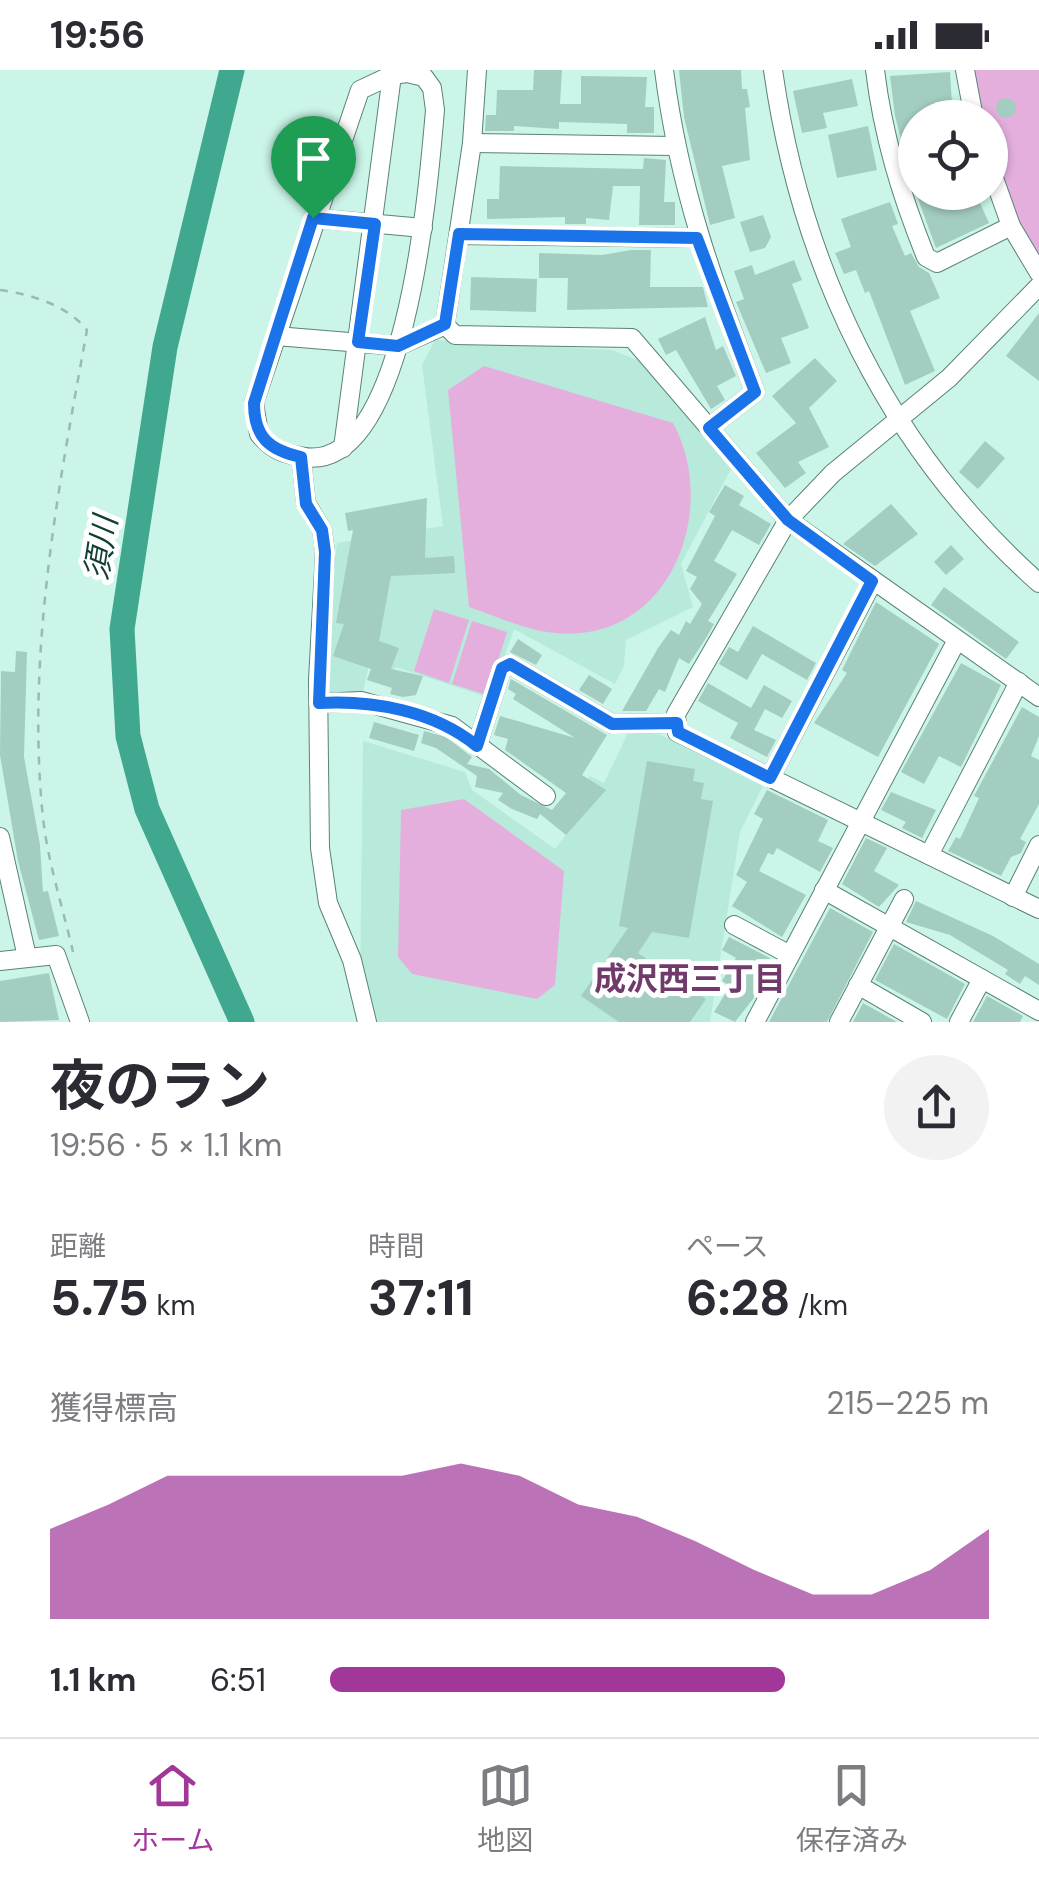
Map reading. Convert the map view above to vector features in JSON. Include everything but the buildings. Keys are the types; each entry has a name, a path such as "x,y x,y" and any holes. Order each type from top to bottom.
{"street":[{"path":"445,324 472,143 477,70"},
{"path":"664,70 674,146 697,238 755,392 709,428"},
{"path":"773,70 782,132 808,231 840,313 896,420 948,491 994,542 1039,582"},
{"path":"875,70 881,121 902,198 926,257 937,262 1011,226"},
{"path":"965,70 971,100"},
{"path":"343,448 392,74"},
{"path":"392,74 424,77 432,88 436,110 414,289 398,346 368,416 343,448 315,458 275,450 254,423 254,403 353,102 360,90 392,74"},
{"path":"472,143 674,146"},
{"path":"1005,210 1039,273"},
{"path":"313,218 422,228"},
{"path":"459,234 697,238"},
{"path":"1039,286 949,378 832,474 788,520 676,714 678,732 1039,910"},
{"path":"276,336 398,346 445,324"},
{"path":"445,324 455,335 632,338 788,520 1039,697"},
{"path":"301,457 306,504 322,530 325,552 319,703 320,848 328,903 352,960 366,1022"},
{"path":"770,778 872,581"},
{"path":"755,1022 957,640"},
{"path":"477,746 502,668 510,664 612,724 677,723"},
{"path":"929,855 1018,682"},
{"path":"319,703 362,701 452,726 546,796"},
{"path":"0,838 4,888 27,957"},
{"path":"1013,897 1039,844"},
{"path":"824,890 1039,1011"},
{"path":"839,1022 904,900"},
{"path":"734,925 790,955"},
{"path":"0,961 56,955 80,1022"},
{"path":"959,1022 982,979"},
{"path":"858,985 922,1022"}],"path":[{"path":"0,290 33,294 78,319 87,330 65,452 38,681 43,822 75,962"}],"shaded area":[{"path":"965,70 1039,70 1039,273 1008,206 1008,100 971,100"},
{"path":"435,340 612,350 638,360 731,469 681,564 693,607 626,640 624,666 615,684 514,629 490,698 396,667 393,671 369,665 362,696 327,698 325,633 337,543 443,526 422,365"},
{"path":"484,366 673,423 685,454 691,487 689,521 680,554 665,583 643,607 615,624 581,633 552,633 469,607 448,390"},
{"path":"434,609 469,620 449,683 414,671"},
{"path":"472,621 507,632 487,695 452,684"},
{"path":"629,731 661,735 763,786 740,832 710,1022 371,1022 360,991 363,741 465,772 472,790 555,849 587,808 576,799 590,776 604,783"},
{"path":"464,799 564,871 555,985 537,999 412,974 398,957 401,810"}],"waterway":[{"name":"須川","path":"232,70 165,347 122,629 128,736 147,809 242,1022"}],"district":[{"name":"成沢西三丁目","path":"690,979"}],"route":[{"path":"313,218 375,224 358,342 398,346 445,324 459,234 697,238 755,392 709,428 788,520 872,581 770,778 678,732 677,723 612,724 510,664 502,668 477,746 452,726 362,701 319,703 325,582 322,530 306,504 301,457 268,445 254,423 254,403 313,218"}]}
